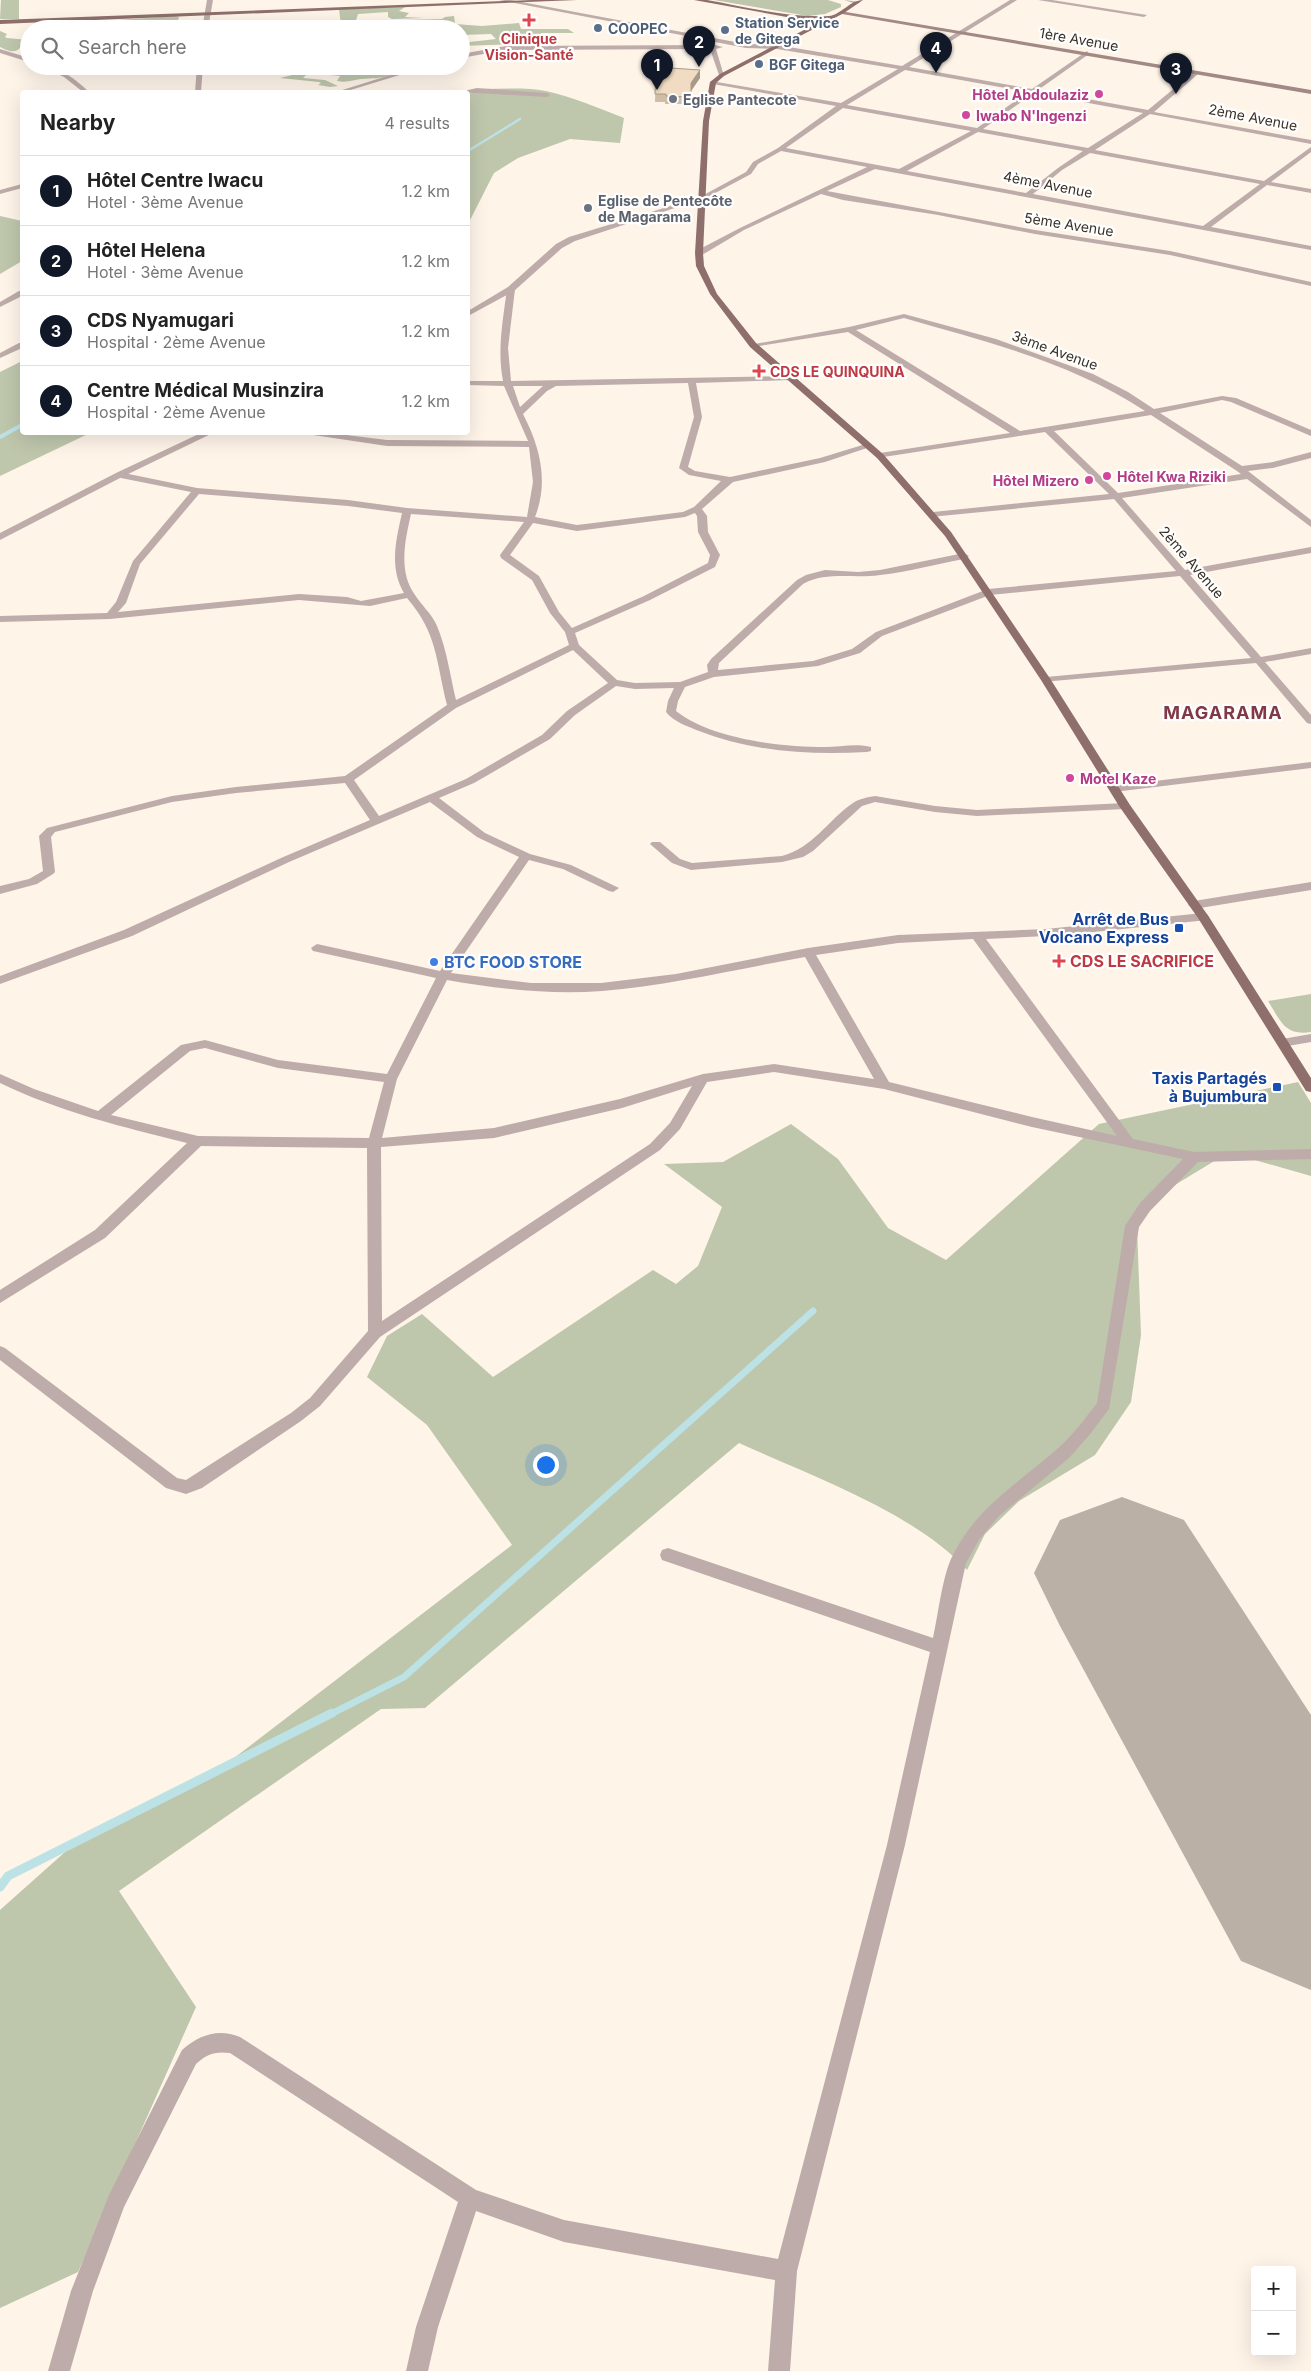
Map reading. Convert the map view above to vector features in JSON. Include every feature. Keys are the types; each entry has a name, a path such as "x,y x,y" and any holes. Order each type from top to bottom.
{"main road":[{"path":"42,20 208,12 574,0"},
{"path":"697,0 803,18 812,22 813,26 810,29"},
{"path":"859,1 841,13 722,75 713,82 706,121 699,253 700,266 714,294 753,345 880,456 933,515 964,556 1046,680 1125,806 1203,917 1311,1088"},
{"path":"803,18 841,13"},
{"name":"1ère Avenue","path":"841,13 964,32 1311,92"},
{"path":"0,22 20,21"}],"street":[{"path":"207,20 210,0"},
{"path":"502,0 746,46"},
{"path":"847,0 859,1"},
{"path":"470,313 511,288 559,246 572,239 702,198 749,173 756,164 841,106 1014,0"},
{"path":"1041,0 1144,15"},
{"path":"688,35 706,40 712,45 722,75"},
{"path":"470,49 712,48 746,46"},
{"name":"2ème Avenue","path":"746,46 777,46 1151,111 1311,142"},
{"path":"470,54 506,48"},
{"path":"0,51 20,57"},
{"path":"901,171 978,130 1087,53"},
{"path":"1029,194 1060,169 1151,111 1196,72"},
{"path":"64,75 84,90"},
{"path":"198,90 199,75"},
{"path":"346,90 396,75"},
{"path":"713,82 1311,191"},
{"path":"470,91 547,95"},
{"name":"4ème Avenue","path":"780,149 1311,248"},
{"path":"1205,228 1311,149"},
{"path":"699,253 742,229 875,166"},
{"path":"0,192 20,187"},
{"name":"5ème Avenue","path":"822,192 843,198 938,212 1035,232 1170,253 1311,284"},
{"path":"511,288 503,347 507,383 513,403 533,444 536,483 535,502 530,520 505,554 506,558 536,578 555,613 570,632 574,646 614,683 635,686 681,685 713,674 814,664 856,651 880,634 988,592 1185,573 1311,550"},
{"path":"0,305 20,294"},
{"name":"3ème Avenue","path":"753,345 849,329 899,316 993,341 1090,376 1125,394 1240,469 1311,524"},
{"path":"849,329 1017,432"},
{"path":"0,356 20,345"},
{"path":"470,383 555,384 792,378"},
{"path":"692,380 698,417 683,468 692,473 730,480"},
{"path":"519,413 544,389 555,384"},
{"path":"880,456 1017,432 1154,412 1227,398 1311,433"},
{"name":"2ème Avenue","path":"1046,428 1116,496 1185,573 1311,721"},
{"path":"0,538 119,475 205,435"},
{"path":"322,435 387,443 533,444"},
{"path":"119,475 197,491 348,503 407,512 530,520 584,527 685,514 697,509 725,482 730,480 822,460 869,446"},
{"path":"1240,469 1273,465 1311,455"},
{"path":"933,515 1116,496 1248,476"},
{"path":"110,616 121,603 136,563 197,491"},
{"path":"570,632 638,602 712,564 715,555 703,532 702,516 697,509"},
{"path":"407,512 400,557 401,576 410,595 428,615 434,630 452,706"},
{"path":"713,674 712,665 715,661 800,582 811,575 822,572 841,575 865,574 964,556"},
{"path":"0,619 110,616 299,597 347,600 352,603 410,595"},
{"path":"0,890 44,877 49,872 45,836 51,830 172,799 236,790 348,779 452,706 574,646"},
{"path":"1046,680 1258,660 1311,651"},
{"path":"0,980 161,919 242,879 470,781 546,737 571,713 614,683"},
{"path":"681,685 673,701 671,712 689,723 726,738 783,750 820,752 867,749"},
{"path":"1114,789 1311,765"},
{"path":"348,779 376,820"},
{"path":"431,798 481,835 526,856 567,867 613,888"},
{"path":"656,844 676,861 691,866 782,858 809,849 858,804 875,799 935,809 977,813 1125,806"},
{"path":"375,1333 374,1143 391,1079 444,975 526,856"},
{"path":"1194,905 1311,886"},
{"path":"317,948 444,975 505,985 600,988 660,980 808,952 898,940 1048,933 1203,917"},
{"path":"977,936 1129,1143"},
{"path":"808,952 884,1084"},
{"path":"1282,1044 1311,1038"},
{"path":"100,1116 186,1048 196,1044 214,1045 254,1059 278,1064 391,1079"},
{"path":"0,1078 29,1092 100,1116 198,1141 374,1143 465,1137 537,1124 622,1103 704,1078 774,1068 884,1084 1032,1122 1194,1157 1311,1154"},
{"path":"0,1352 172,1483 186,1487 196,1483 296,1417 315,1402 375,1333 655,1147 675,1126 704,1078"},
{"path":"0,1297 100,1234 198,1141"},
{"path":"779,2371 786,2271 896,1845 958,1562 972,1535 993,1511 1063,1453 1086,1429 1104,1405 1132,1226 1145,1207 1194,1157"},
{"path":"668,1555 940,1648"},
{"path":"59,2371 82,2291 116,2202 189,2057 202,2045 218,2041 234,2044 470,2198 564,2231 786,2271"},
{"path":"417,2371 426,2327 470,2198"}],"green space":[{"path":"1,0 19,0 19,19 0,19"},
{"path":"714,0 828,0 841,4 841,7 825,14 808,16"},
{"path":"405,7 399,11 409,13 405,17 424,18 392,19 388,17 388,12 358,14 356,20 340,20 339,9"},
{"path":"176,16 179,17 178,20 118,20"},
{"path":"454,16 454,20 404,20 442,19"},
{"path":"519,23 521,29 568,29 574,33 541,33 540,38 544,39 541,43 470,46 470,42 496,39 491,34 470,35 470,25"},
{"path":"0,31 7,34 5,37 7,38 20,39 20,48 17,50 11,51 0,47"},
{"path":"292,75 306,75 303,78 325,80 338,86 330,87 318,85 321,83 319,82 280,78"},
{"path":"330,75 391,75 344,82 337,81 340,76"},
{"path":"483,89 538,90 576,100 624,118 620,143 570,139 518,158 494,173 470,220 470,92"},
{"path":"0,216 20,221 20,262 0,274"},
{"path":"20,362 20,435 86,435 0,476 0,372"},
{"path":"1311,994 1311,1032 1295,1032 1284,1026 1268,1001"},
{"path":"1298,1082 1311,1103 1311,1176 1237,1155 1216,1160 1165,1191 1137,1227 1141,1335 1131,1402 1095,1455 1019,1501 985,1534 967,1570 945,1549 891,1513 829,1482 739,1443 425,1708 381,1709 119,1891 196,2007 78,2272 0,2308 0,1910 83,1836 204,1781 512,1545 427,1425 367,1377 387,1336 422,1314 493,1377 653,1270 676,1284 698,1266 722,1207 664,1164 723,1162 791,1124 838,1159 888,1228 946,1260 1099,1124"}],"building":[{"path":"656,67 700,70 691,83 691,97 655,94"}],"waterway":[{"path":"470,150 520,119"},
{"path":"0,437 20,426"},
{"path":"329,1715 404,1677 813,1311"},
{"path":"0,1887 8,1876 332,1713"}],"runway":[{"path":"1122,1573 1311,1892"}],"place":[{"name":"Clinique Vision-Santé","path":"529,20"},
{"name":"COOPEC","path":"598,28"},
{"name":"Station Service de Gitega","path":"725,30"},
{"name":"BGF Gitega","path":"759,64"},
{"name":"Hôtel Helena","path":"699,67"},
{"name":"Centre Médical Musinzira","path":"936,73"},
{"name":"Hôtel Centre Iwacu","path":"657,90"},
{"name":"Hôtel Abdoulaziz","path":"1099,94"},
{"name":"CDS Nyamugari","path":"1176,94"},
{"name":"Eglise Pantecote","path":"673,99"},
{"name":"Iwabo N'Ingenzi","path":"966,115"},
{"name":"Eglise de Pentecôte de Magarama","path":"588,208"},
{"name":"CDS LE QUINQUINA","path":"759,371"},
{"name":"Hôtel Kwa Riziki","path":"1107,476"},
{"name":"Hôtel Mizero","path":"1089,480"},
{"name":"Motel Kaze","path":"1070,778"},
{"name":"Arrêt de Bus Volcano Express","path":"1179,928"},
{"name":"CDS LE SACRIFICE","path":"1059,961"},
{"name":"BTC FOOD STORE","path":"434,962"},
{"name":"Taxis Partagés à Bujumbura","path":"1277,1087"}],"district":[{"name":"MAGARAMA","path":"1223,712"}]}
